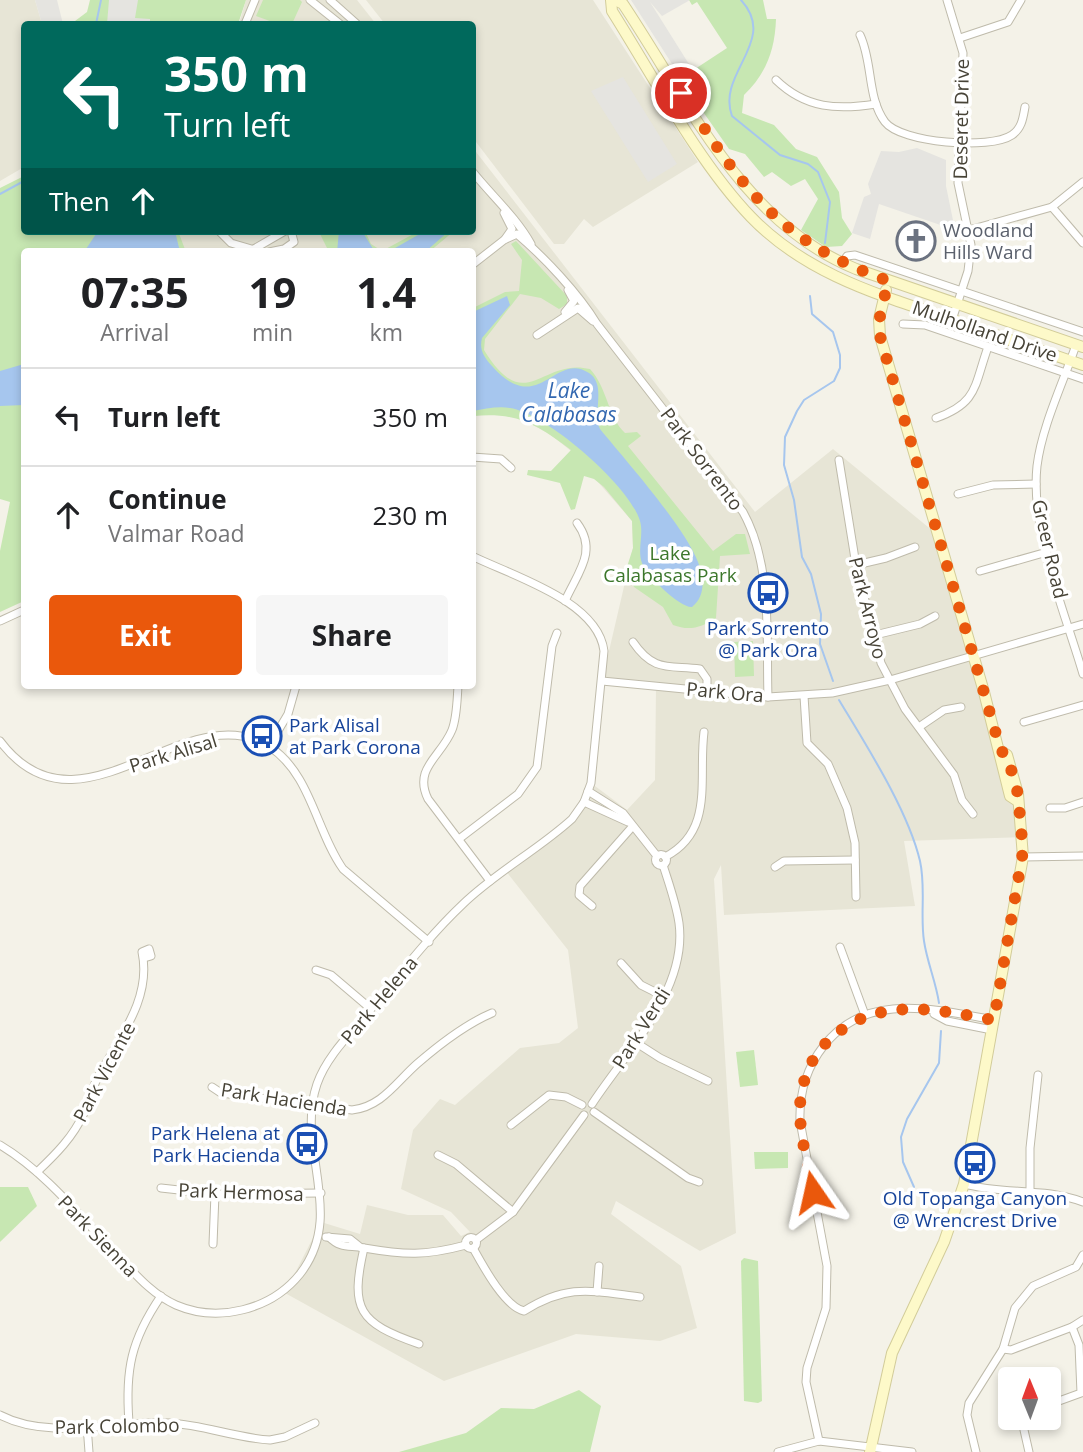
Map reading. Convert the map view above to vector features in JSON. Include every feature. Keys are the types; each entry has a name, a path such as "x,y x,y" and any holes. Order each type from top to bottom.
{"main road":[{"name":"Mulholland Drive","path":"1080,346 842,263 793,234 754,198 730,167 623,4 613,0 612,11 725,187 752,219 784,246 818,268 884,296 1083,365"},
{"path":"658,84 670,76"},
{"path":"870,1450 892,1353 944,1242 964,1184 1023,857 1022,827 1016,800 1010,796 998,756 1001,751 880,336 879,319 889,281"}],"street":[{"path":"246,21 254,0"},
{"path":"310,0 336,21"},
{"path":"330,0 354,21"},
{"name":"Deseret Drive","path":"947,0 960,38 964,69 958,183 969,230 971,256 952,320"},
{"path":"960,38 1008,22 1021,0"},
{"path":"860,35 867,49 876,104 886,124 895,132 908,137 960,141 1002,140 1014,134 1023,122 1025,107"},
{"path":"776,80 786,90 825,107 848,108 876,104"},
{"name":"Park Sorrento","path":"476,176 597,324 748,520 761,561 768,696"},
{"path":"969,230 1052,207 1083,182"},
{"path":"1052,207 1083,243"},
{"path":"476,262 517,229"},
{"path":"223,235 231,243 246,248"},
{"path":"255,248 278,235"},
{"path":"842,263 847,256 855,255 1083,332"},
{"path":"537,335 579,303"},
{"path":"903,324 925,326 1083,379"},
{"name":"Greer Road","path":"1080,346 1066,373 1042,445 1036,484 1039,518 1047,552 1083,674"},
{"path":"936,418 960,409 971,394 988,347"},
{"path":"476,457 501,459 511,468"},
{"name":"Park Arroyo","path":"839,460 856,565 881,663 919,727 954,775 962,800 973,814"},
{"path":"958,495 993,485 1036,484"},
{"path":"565,601 587,552 585,534 577,523"},
{"path":"856,565 915,547"},
{"path":"980,571 1047,552"},
{"path":"476,558 583,611 599,630 604,651 602,681"},
{"path":"0,621 21,611"},
{"path":"875,635 910,627 935,616"},
{"name":"Park Ora","path":"602,681 768,696 804,696 848,690 890,680 1083,624"},
{"path":"459,839 518,794 537,767 552,646 557,633"},
{"path":"633,642 653,663 676,669 701,669 706,679 706,691"},
{"name":"Park Helena","path":"204,1313 225,1313 270,1300 299,1274 319,1235 321,1193 310,1123 311,1105 325,1066 464,902 558,832 584,802 588,792 602,681"},
{"path":"295,689 288,714 269,746 288,762 300,779 343,869 429,942"},
{"path":"458,689 452,730 422,776 428,799 490,881"},
{"path":"804,696 807,743 828,764 847,808 855,843 856,897"},
{"path":"1024,722 1083,705"},
{"path":"919,727 944,710 961,707"},
{"path":"662,860 682,848 699,818 704,732"},
{"name":"Park Alisal","path":"0,741 25,766 50,777 69,781 93,779 211,738 250,739 269,746"},
{"name":"Park Verdi","path":"588,792 619,810 662,860 675,902 680,937 673,976 663,996 593,1108"},
{"name":"Park Verdi","path":"584,802 630,824"},
{"path":"1050,808 1065,808 1083,802"},
{"path":"592,906 579,895 580,886 630,824"},
{"path":"1023,857 1083,856"},
{"path":"775,867 784,862 855,860"},
{"path":"840,947 865,1015"},
{"name":"Park Vicente","path":"37,1172 64,1146 85,1112 96,1080 133,1018 139,998 144,958"},
{"path":"621,963 640,985 663,996"},
{"path":"316,970 331,975 371,1009"},
{"path":"819,1441 806,1382 807,1368 826,1308 827,1266 800,1105 807,1073 822,1046 839,1030 865,1015 895,1009 949,1012 993,1025"},
{"name":"Park Hacienda","path":"212,1087 221,1093 352,1110 375,1104 418,1063 478,1019 492,1013"},
{"path":"635,1042 660,1058 708,1081"},
{"path":"1030,1192 1030,1149 1038,1076"},
{"path":"511,1125 549,1095 566,1097 593,1108 688,1178 699,1182"},
{"path":"582,1105 584,1115"},
{"path":"319,1235 399,1255 430,1255 471,1244 513,1212 584,1115 593,1108"},
{"name":"Park Sienna","path":"0,1145 37,1172 145,1284 181,1307 204,1313"},
{"path":"438,1155 456,1164 513,1212"},
{"path":"964,1184 994,1191 1063,1194 1083,1202"},
{"name":"Park Hermosa","path":"161,1188 215,1194 321,1193"},
{"path":"213,1244 215,1194"},
{"path":"471,1244 486,1272 516,1309 524,1311 549,1295 566,1291 640,1297"},
{"path":"362,1247 356,1282 359,1307 374,1321 419,1344"},
{"path":"975,1452 967,1415 969,1403 1003,1349 1015,1308 1023,1297 1044,1279 1076,1267 1083,1255"},
{"path":"597,1292 599,1266"},
{"path":"129,1422 127,1388 133,1346 139,1329 161,1296"},
{"path":"1003,1349 1011,1350 1072,1327 1083,1320"},
{"path":"1061,1400 1081,1393 1079,1345 1072,1327"},
{"name":"Park Colombo","path":"0,1415 25,1425 172,1423 270,1440 285,1437 315,1423"},
{"path":"87,1425 89,1452"},
{"path":"1024,1430 1029,1452"},
{"path":"778,1452 819,1441 870,1450 912,1452"}],"shaded area":[{"path":"0,0 35,0 41,21 21,21 21,169 0,181"},
{"path":"35,0 57,0 62,21 41,21"},
{"path":"109,0 138,0 135,18 150,19 150,21 107,21"},
{"path":"246,0 357,0 374,21 240,21"},
{"path":"366,0 593,0 698,162 593,227 584,219 564,244 554,244 476,142 476,21 383,21"},
{"path":"631,0 690,0 662,16 650,2 709,96 699,106"},
{"path":"623,77 677,164 648,182 591,91"},
{"path":"917,148 946,160 946,186 955,230 879,204 870,239 852,233 864,197 871,194 868,184 881,151 899,152"},
{"path":"476,152 755,512 833,449 939,536 1023,837 904,841 915,906 724,915 721,865 714,879 736,1233 700,1251 616,1201 611,1214 681,1266 697,1328 660,1341 576,1334 444,1381 285,1293 321,1222 360,1234 367,1205 408,1215 443,1215 461,1236 470,1232 451,1212 401,1189 413,1130 440,1099 455,1105 520,1048 559,1043 578,1028 568,950 505,870 572,819 591,783 627,810 655,780 656,687 602,681 633,548 632,521 571,451 551,435 518,417 499,413 476,416 476,248 179,248 177,235 476,235"}],"green space":[{"path":"90,0 246,0 239,21 75,21 87,12"},
{"path":"263,0 302,2 293,21 270,21 256,16"},
{"path":"689,0 763,0 767,19 776,19 774,41 768,61 758,79 744,95 742,113 774,125 796,149 817,157 839,192 842,218 852,234 842,246 826,247 801,230 818,199 805,179 791,186 772,172 764,177 745,154 729,149 699,106 709,95 695,69 727,48 697,2 692,5"},
{"path":"21,178 21,235 180,235 184,248 21,248 21,602 0,612 0,551 10,502 0,499 0,188"},
{"path":"320,235 367,235 371,244 377,248 327,248"},
{"path":"412,235 449,235 434,248 388,248"},
{"name":"Lake Calabasas Park","path":"516,241 567,296 567,304 559,309 541,298 520,294 485,339 484,350 499,370 511,380 523,383 573,368 590,369 596,376 619,426 625,433 637,432 641,436 628,446 713,551 736,534 745,534 750,554 720,556 716,618 705,624 695,628 673,625 663,607 634,587 626,570 633,548 632,521 604,487 594,479 584,476 575,509 571,510 560,483 527,475 528,470 551,471 571,450 547,433 514,418 476,416 476,306 505,292 519,291 522,260 511,244"},
{"path":"753,641 754,676 735,677 734,642"},
{"path":"754,1050 758,1085 740,1087 736,1052"},
{"path":"754,1152 788,1152 788,1168 755,1169"},
{"path":"0,1187 28,1187 37,1206 0,1242"},
{"path":"744,1258 758,1261 762,1401 758,1403 744,1401 741,1261"},
{"path":"579,1390 601,1406 590,1452 399,1452 466,1433 501,1408 534,1409"}],"water":[{"path":"95,235 176,235 179,248 87,248"},
{"path":"339,235 364,235 373,248 337,248"},
{"path":"418,235 444,235 430,248 395,248"},
{"name":"Lake Calabasas","path":"507,296 510,305 482,338 481,346 492,366 508,381 522,386 534,385 566,370 577,368 594,378 598,392 597,415 600,429 668,513 698,562 702,574 702,592 692,607 672,597 645,568 640,553 641,526 633,506 621,489 585,453 526,413 505,407 476,410 476,311"},
{"path":"21,365 21,405 0,406 0,371"}],"waterway":[{"path":"97,21 101,0"},
{"path":"741,0 751,15 753,29 751,43 732,86 729,100 732,116 780,155 808,164 818,172 830,202 825,243"},
{"path":"0,194 21,183"},
{"path":"810,296 812,314 833,332 840,355 840,368 834,381 804,400 797,411 785,437 784,465 794,500 802,557 811,574 821,614 820,644 833,681"},
{"path":"839,700 885,778 914,841 922,871 924,941 939,1003"},
{"path":"914,1187 903,1162 901,1137 907,1119 939,1063 941,1031"}],"place":[{"name":"Woodland Hills Ward","path":"916,241"},
{"name":"Park Sorrento @ Park Ora","path":"768,593"},
{"name":"Park Alisal at Park Corona","path":"262,736"},
{"name":"Park Helena at Park Hacienda","path":"307,1144"},
{"name":"Old Topanga Canyon @ Wrencrest Drive","path":"975,1163"}],"route":[{"path":"681,93 738,178 773,217 793,234 830,257 889,281 880,312 880,336 1001,751 1007,755 1018,794 1016,800 1022,827 1023,857 1019,890 994,1020 949,1012 895,1009 878,1011 852,1021 822,1046 807,1073 800,1105 800,1121 813,1192"}]}
